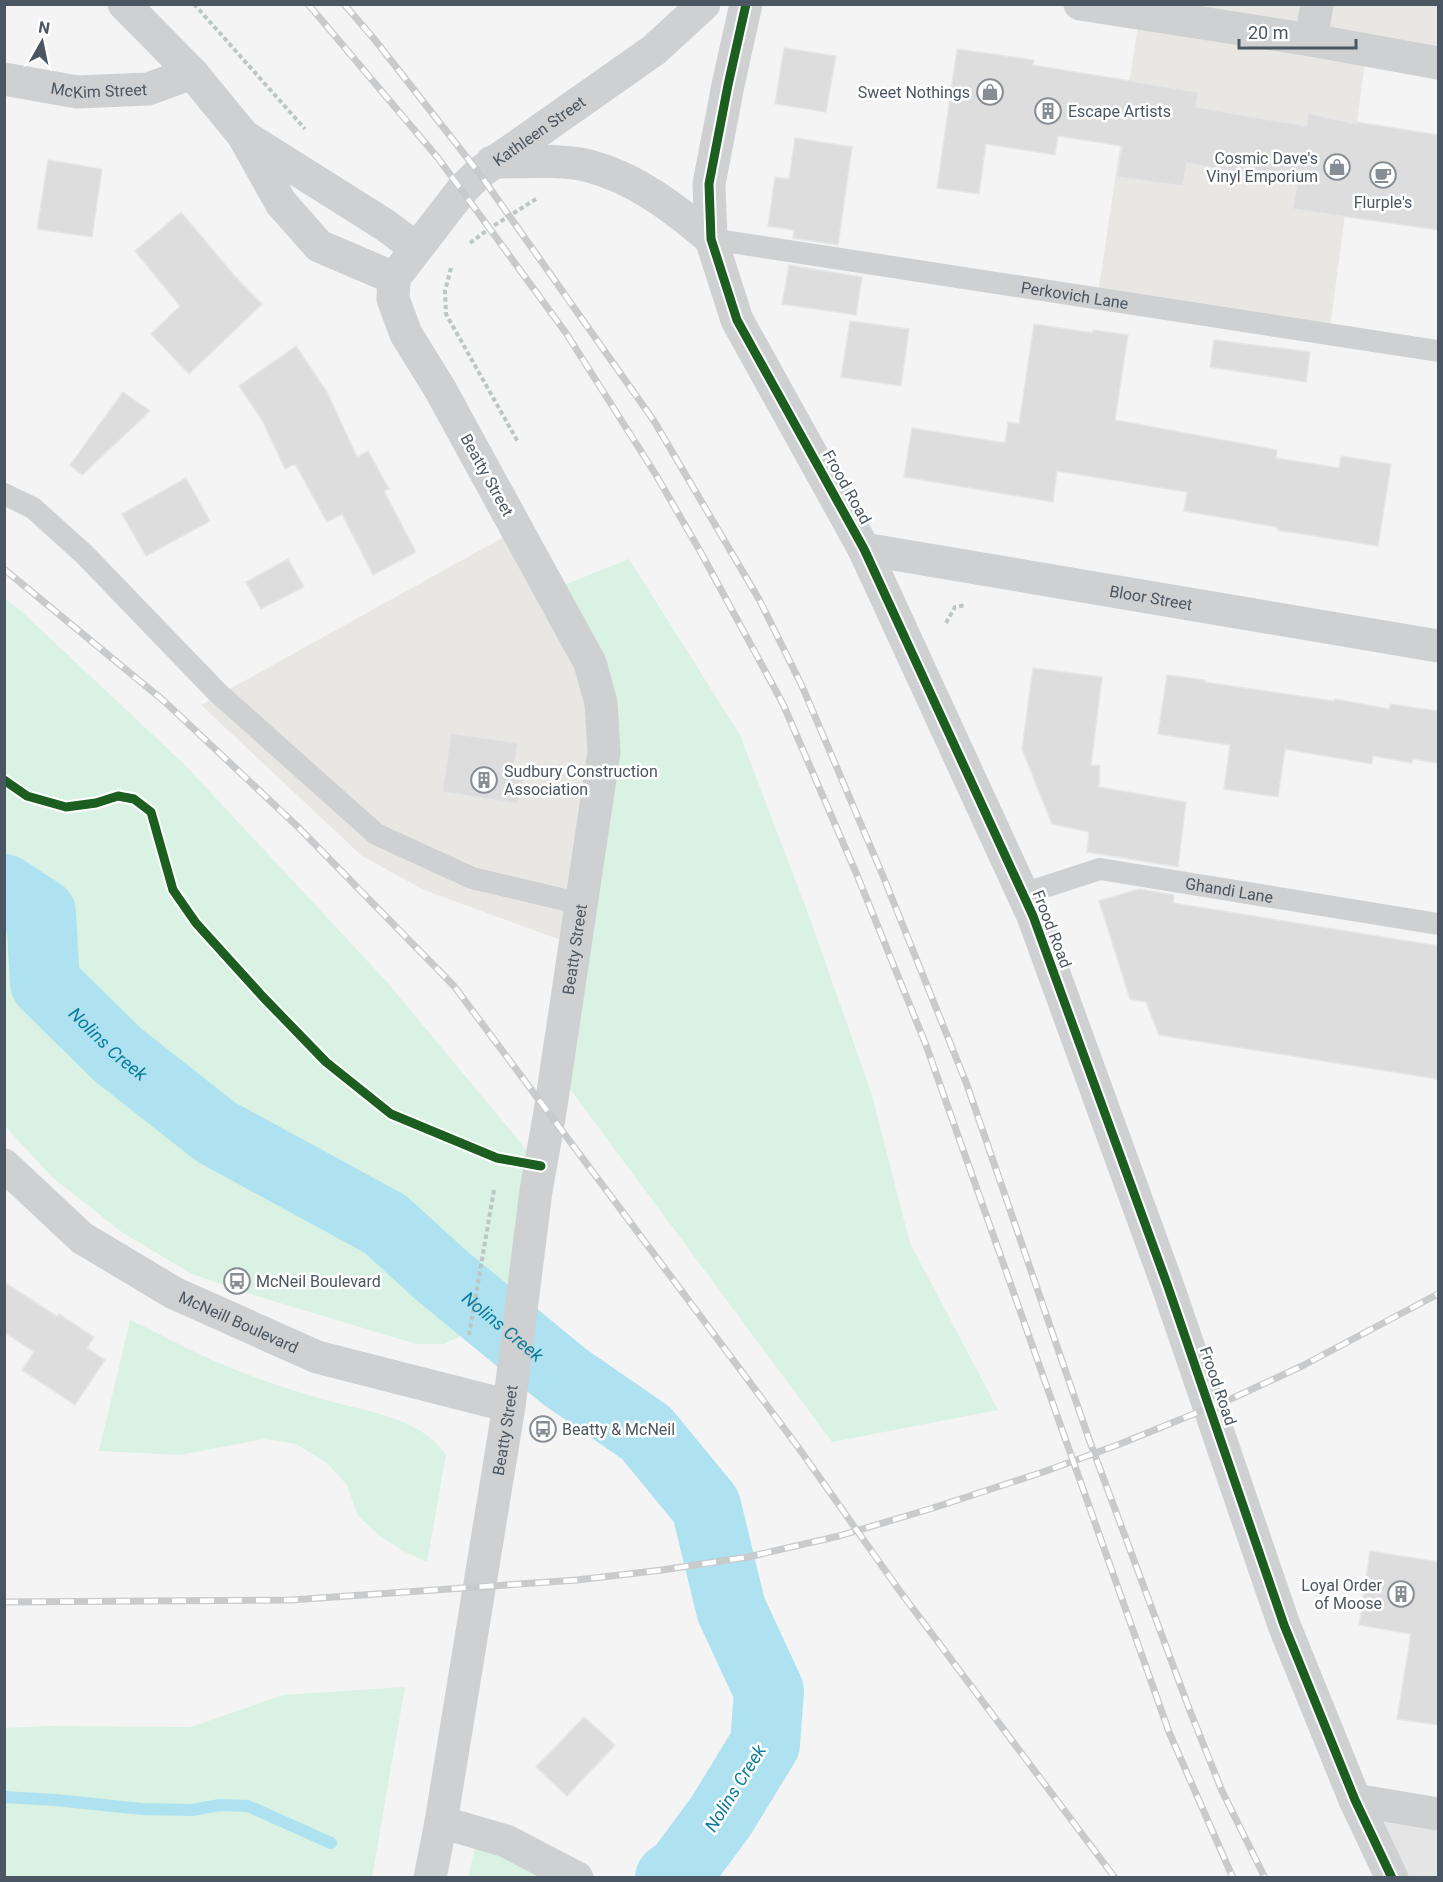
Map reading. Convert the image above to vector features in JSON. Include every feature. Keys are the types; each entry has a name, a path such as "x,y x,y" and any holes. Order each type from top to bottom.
{"street":[{"path":"124,4 192,73 243,135 281,203 320,246 394,278"},
{"name":"Kathleen Street","path":"394,278 462,190 492,162 654,50 704,4"},
{"name":"Frood Road","path":"746,4 709,184 711,238 737,320 864,549 1033,916 1167,1284 1284,1625 1355,1800 1392,1878"},
{"path":"1080,4 1311,40 1438,63"},
{"path":"1311,40 1317,4"},
{"name":"McKim Street","path":"4,79 77,92 148,89 192,73"},
{"path":"243,135 385,225 416,248"},
{"path":"492,162 588,165 626,180 672,207 711,238"},
{"name":"Beatty Street","path":"394,278 393,299 406,334 440,389 590,663 601,703 604,752 536,1191 509,1406 430,1878"},
{"name":"Bloor Street","path":"864,549 1438,646"},
{"name":"McNeill Boulevard","path":"4,1165 82,1238 174,1293 317,1357 509,1406"},
{"path":"1355,1800 1438,1814"},
{"path":"441,1822 506,1841 577,1878"}],"lane":[{"name":"Perkovich Lane","path":"711,238 1438,351"},
{"path":"4,494 33,508 84,554 217,692 375,834 472,878 582,904"},
{"name":"Ghandi Lane","path":"1023,894 1100,868 1438,924"}],"path":[{"path":"194,4 308,132"},
{"path":"467,245 537,198"},
{"path":"454,264 445,291 446,314 518,442"},
{"path":"469,1335 494,1190"}],"shaded area":[{"path":"1052,5 1438,5 1438,66 1366,54 1330,329 1098,294 1139,18"},
{"path":"520,528 604,700 566,942 424,890 362,856 201,705"},
{"path":"1371,1811 1438,1822 1438,1877 1403,1877"}],"green space":[{"path":"629,559 740,735 809,916 871,1092 910,1243 998,1410 832,1442 561,1077 608,751 554,589"},
{"path":"4,598 20,610 186,766 387,982 534,1159 511,1337 468,1301 459,1337 444,1344 416,1344 192,1274 123,1233 52,1177 5,1126"},
{"path":"130,1320 240,1371 315,1397 404,1422 434,1441 446,1455 427,1562 405,1552 380,1536 358,1516 347,1485 327,1463 296,1444 264,1439 180,1455 99,1451"},
{"path":"405,1687 372,1877 5,1877 5,1728 191,1727 283,1695"},
{"path":"476,1843 557,1878 468,1878"}],"building":[{"path":"784,48 836,56 826,112 775,104"},
{"path":"957,49 1034,60 1033,65 1198,92 1196,107 1306,126 1308,113 1356,124 1356,122 1438,135 1438,230 1293,209 1297,182 1187,163 1183,186 1117,177 1122,146 1058,136 1055,155 986,144 979,194 937,188"},
{"path":"795,138 852,147 838,245 793,238 794,230 768,226 775,177 789,179"},
{"path":"48,160 102,169 92,237 37,229"},
{"path":"181,212 233,274 262,304 189,374 151,334 180,306 135,251"},
{"path":"789,265 862,277 856,315 782,304"},
{"path":"850,321 909,329 901,386 841,377"},
{"path":"1034,324 1093,333 1093,330 1128,335 1115,420 1277,450 1276,458 1339,468 1341,456 1391,464 1378,546 1277,530 1277,527 1184,511 1187,492 1057,471 1053,502 904,477 912,428 1005,443 1008,422 1019,424"},
{"path":"1214,340 1310,352 1306,382 1210,367"},
{"path":"296,346 327,392 357,457 368,451 389,489 384,491 416,552 373,575 342,514 327,522 295,464 285,469 262,420 239,386"},
{"path":"123,392 150,411 82,475 70,465"},
{"path":"186,478 210,521 146,556 122,514"},
{"path":"288,559 304,587 261,609 246,582"},
{"path":"1033,668 1102,677 1091,765 1100,766 1099,787 1186,802 1178,867 1087,852 1089,832 1052,824 1022,749"},
{"path":"1167,675 1389,709 1390,704 1438,711 1438,763 1413,759 1412,763 1373,756 1372,764 1285,749 1278,797 1224,789 1230,745 1158,734"},
{"name":"Sudbury Construction Association","path":"451,733 518,743 514,767 525,768 519,804 442,792"},
{"path":"1139,889 1174,895 1173,903 1438,946 1438,1079 1159,1035 1146,1002 1130,999 1099,901"},
{"path":"4,1282 94,1337 87,1348 105,1360 75,1405 22,1370 34,1352 4,1332"},
{"name":"Loyal Order of Moose","path":"1370,1551 1438,1562 1438,1725 1397,1719 1411,1634 1359,1625"},
{"path":"584,1717 615,1745 567,1796 536,1767"}],"waterway":[{"name":"Nolins Creek","path":"4,889 41,913 45,983 117,1054 216,1132 385,1224 441,1275 565,1377 646,1433 706,1506 731,1609 769,1691 765,1744 721,1816 681,1870 670,1878"},
{"path":"4,1797 142,1809 192,1810 220,1805 248,1806 331,1843"}],"railway":[{"path":"308,4 438,158 566,333 656,475 783,704 857,875 926,1045 1169,1732 1233,1878"},
{"path":"344,4 479,173 654,421 760,601 802,686 883,876 967,1085 1090,1442 1190,1711 1222,1791 1265,1878"},
{"path":"4,569 164,701 298,827 454,986 798,1447 899,1590 1115,1878"},
{"path":"4,1602 291,1600 577,1580 748,1557 839,1536 933,1508 1120,1444 1233,1398 1302,1366 1438,1294"}],"cycle path":[{"path":"746,4 709,184 711,239 737,320 864,549 1033,916 1167,1284 1284,1625 1355,1800 1392,1878"},
{"path":"4,780 27,796 66,807 96,803 118,796 134,799 151,812 173,890 196,923 326,1062 391,1114 497,1158 541,1166"}],"place":[{"name":"Sweet Nothings","path":"990,92"},
{"name":"Escape Artists","path":"1048,111"},
{"name":"Cosmic Dave's Vinyl Emporium","path":"1337,167"},
{"name":"Flurple's","path":"1383,175"},
{"name":"Sudbury Construction Association","path":"484,780"},
{"name":"McNeil Boulevard","path":"237,1281"},
{"name":"Beatty & McNeil","path":"543,1429"},
{"name":"Loyal Order of Moose","path":"1401,1594"}]}
